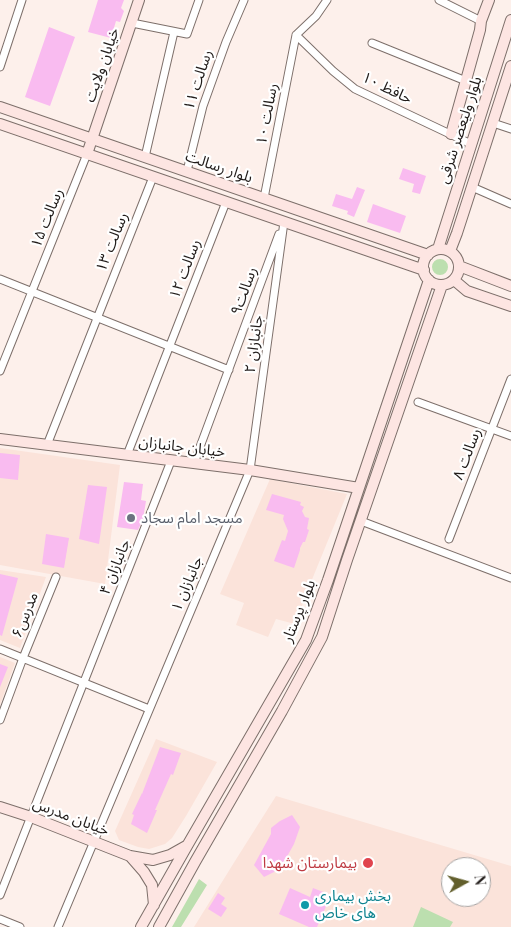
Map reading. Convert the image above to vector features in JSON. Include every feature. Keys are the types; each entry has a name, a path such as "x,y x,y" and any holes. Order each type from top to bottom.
{"main road":[{"name":"خیابان ولایت","path":"87,154 139,0"},
{"path":"451,134 481,21 489,0"},
{"name":"بلوار ولیعصر شرقی","path":"438,249 511,20"},
{"name":"بلوار ولیعصر شرقی","path":"450,251 511,66"},
{"name":"بلوار رسالت","path":"0,106 428,255"},
{"name":"بلوار رسالت","path":"2,125 424,270"},
{"path":"0,136 2,125"},
{"path":"438,249 450,251 458,259 458,273 449,284 435,284 425,274 424,261 428,255 438,249"},
{"path":"459,266 511,286"},
{"name":"بلوار پرستار","path":"141,927 306,640 338,551 429,280"},
{"path":"454,280 467,291 511,306"},
{"name":"بلوار پرستار","path":"159,927 322,637 442,285"},
{"name":"خیابان جانبازان","path":"0,439 250,470 359,488"},
{"path":"338,551 347,560"},
{"name":"خیابان مدرس","path":"0,807 31,817 130,856 153,860 170,855 187,846"},
{"path":"130,856 152,885 154,905"}],"street":[{"path":"0,67 22,0"},
{"path":"132,23 187,34 198,0"},
{"name":"رسالت ۱۱","path":"186,171 203,106 226,42 244,0"},
{"path":"296,35 316,16 327,0"},
{"path":"439,0 481,21"},
{"path":"144,157 174,32"},
{"name":"حافظ ۱۰","path":"296,35 333,71 355,89 471,144"},
{"name":"رسالت ۱۰","path":"264,198 296,35"},
{"path":"372,43 466,81"},
{"path":"492,123 511,129"},
{"name":"رسالت ۱۵","path":"0,371 87,154"},
{"name":"رسالت ۱۳","path":"47,445 153,177"},
{"path":"472,187 511,204"},
{"name":"رسالت ۱۲","path":"127,455 226,202"},
{"name":"رسالت۹","path":"194,464 284,222"},
{"name":"جانبازان ۲","path":"250,470 284,222"},
{"path":"0,279 229,370"},
{"name":"رسالت ۸","path":"449,539 511,379"},
{"path":"418,402 511,436"},
{"name":"جانبازان ۴","path":"0,895 171,461"},
{"name":"جانبازان ۱","path":"58,927 250,470"},
{"path":"361,521 511,578"},
{"name":"مدرس۶","path":"0,720 56,577"},
{"path":"0,649 149,709"},
{"path":"0,919 20,927"}],"shaded area":[{"path":"0,448 120,465 105,584 0,565"},
{"path":"270,479 347,494 295,624 276,619 268,637 236,625 244,603 220,594"},
{"path":"0,570 46,577 20,648 0,640"},
{"path":"0,657 15,663 0,705"},
{"path":"156,739 217,762 172,838 165,844 149,849 119,840 115,831"},
{"name":"بیمارستان شهدا","path":"276,796 481,857 441,857 441,907 491,907 491,860 511,866 511,927 194,927"}],"green space":[{"path":"440,259 446,261 448,267 446,273 440,275 434,273 432,267 434,261"},
{"path":"199,879 207,885 181,927 172,927"},
{"path":"421,907 453,922 450,927 413,927"}],"building":[{"path":"98,0 124,0 121,8 124,11 120,22 116,21 111,38 88,32"},
{"path":"49,27 75,37 50,106 25,97"},
{"path":"403,168 426,176 420,194 412,192 414,184 399,179"},
{"path":"357,187 365,190 354,217 347,214 348,211 332,206 336,194 352,199"},
{"path":"373,204 406,216 400,233 367,222"},
{"path":"0,453 20,455 18,480 0,478"},
{"path":"124,482 143,484 141,500 146,501 143,519 138,530 117,527"},
{"path":"88,485 107,487 99,544 79,539"},
{"path":"272,494 301,502 300,505 304,507 302,511 305,517 309,518 307,529 309,530 305,542 303,542 300,548 294,568 274,561 282,540 285,541 288,531 283,519 284,515 266,510"},
{"path":"46,534 69,538 64,568 42,564"},
{"path":"0,574 18,578 2,636 0,635"},
{"path":"0,664 8,667 0,687"},
{"path":"160,747 181,753 173,775 171,774 155,810 157,810 147,833 131,824 134,815 132,814 142,794"},
{"path":"292,815 300,827 294,844 280,869 264,877 254,865 271,834 271,828"},
{"name":"بخش بیماری های خاص","path":"290,888 310,897 313,888 331,895 317,927 309,927 279,914"},
{"path":"218,893 225,898 221,904 227,908 221,917 208,909"}],"place":[{"name":"مسجد امام سجاد","path":"131,518"},
{"name":"بیمارستان شهدا","path":"368,863"},
{"name":"بخش بیماری های خاص","path":"305,905"}]}
